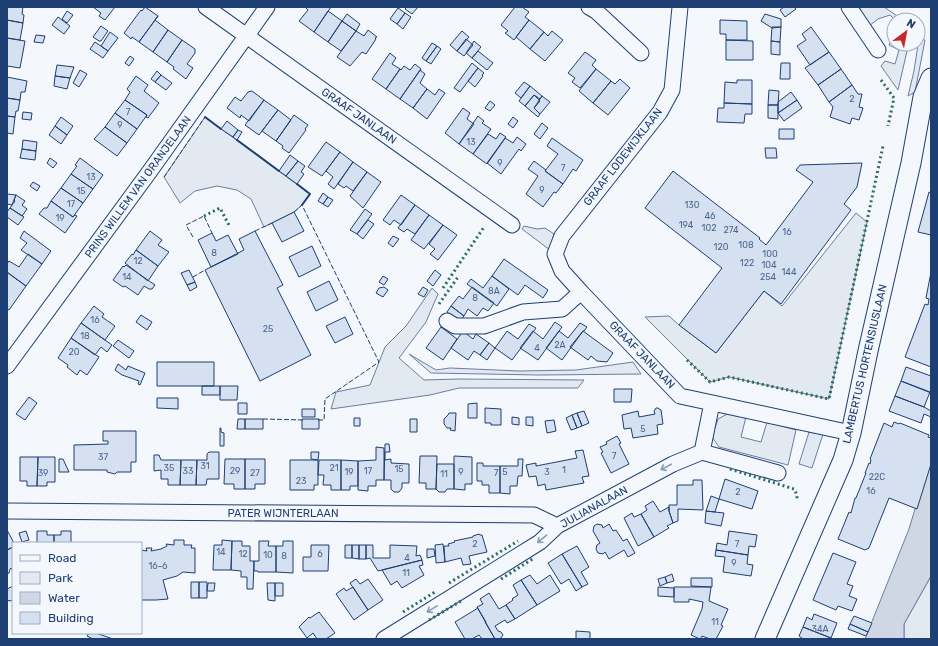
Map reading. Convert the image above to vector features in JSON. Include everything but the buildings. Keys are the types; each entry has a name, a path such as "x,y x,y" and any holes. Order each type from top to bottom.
{"street":[{"name":"GRAAF JANLAAN","path":"206,7 512,225"},
{"name":"PRINS WILLEM VAN ORANJELAAN","path":"7,366 268,7"},
{"path":"589,7 596,11 641,53"},
{"name":"GRAAF LODEWIJKLAAN","path":"555,254 562,236 660,112 672,90 680,7"},
{"path":"849,7 878,50"},
{"name":"LAMBERTUS HORTENSIUSLAAN","path":"765,639 843,460 851,433 911,163 923,97 931,78"},
{"name":"GRAAF JANLAAN","path":"555,254 562,271 680,396 851,433"},
{"path":"447,321 455,326 484,326 522,312 562,309 581,292"},
{"path":"712,403 702,452 778,473"},
{"name":"JULIANALAAN","path":"384,639 540,542 557,526 673,464 702,452"},
{"name":"PATER WIJNTERLAAN","path":"7,511 534,515 557,526"}],"green space":[{"path":"859,7 884,7 891,12 886,12 886,16 878,19 869,26"},
{"path":"898,52 907,52 898,90 881,66 885,61 895,64"},
{"path":"917,52 923,52 915,92 908,96"},
{"path":"205,117 310,194 302,205 294,212 264,227 251,199 237,190 217,186 195,191 180,203 164,177"},
{"path":"856,213 867,222 829,399 729,377 710,382 645,317 669,316 716,353 764,291 782,306"},
{"path":"524,226 537,229 545,228 554,234 550,250 522,229"},
{"path":"432,288 438,294 426,322 399,358 424,380 584,380 578,388 459,388 430,395 331,409 336,392 370,385 385,347 406,326"},
{"path":"409,354 436,370 450,368 519,371 576,370 633,362 641,374 539,375 431,373"},
{"path":"729,413 746,417 741,437 761,442 767,422 796,430 788,465 719,447 712,437 718,419"},
{"path":"809,432 823,434 812,468 799,464"},
{"path":"931,576 931,639 904,639 904,624"}],"water":[{"path":"931,456 931,576 904,624 904,639 865,639 909,529"}],"hedge":[{"path":"881,80 894,98 888,126"},
{"path":"687,360 710,382 729,377 829,399 883,146"},
{"path":"204,216 220,208 230,227"},
{"path":"443,288 484,227"},
{"path":"439,304 458,277"},
{"path":"730,469 794,489 797,499"},
{"path":"449,583 518,541"},
{"path":"501,579 534,558"},
{"path":"403,612 435,592"},
{"path":"429,620 461,601"}],"fence":[{"path":"164,177 205,117"},
{"path":"294,212 302,205 379,362 325,399 324,420 318,420"},
{"path":"193,237 186,225 204,216 212,233"},
{"path":"255,231 272,223"},
{"path":"193,277 205,270"},
{"path":"263,419 304,420"}],"wall":[{"path":"205,117 221,129"},
{"path":"237,140 279,171"},
{"path":"297,184 310,194 302,205"}]}
